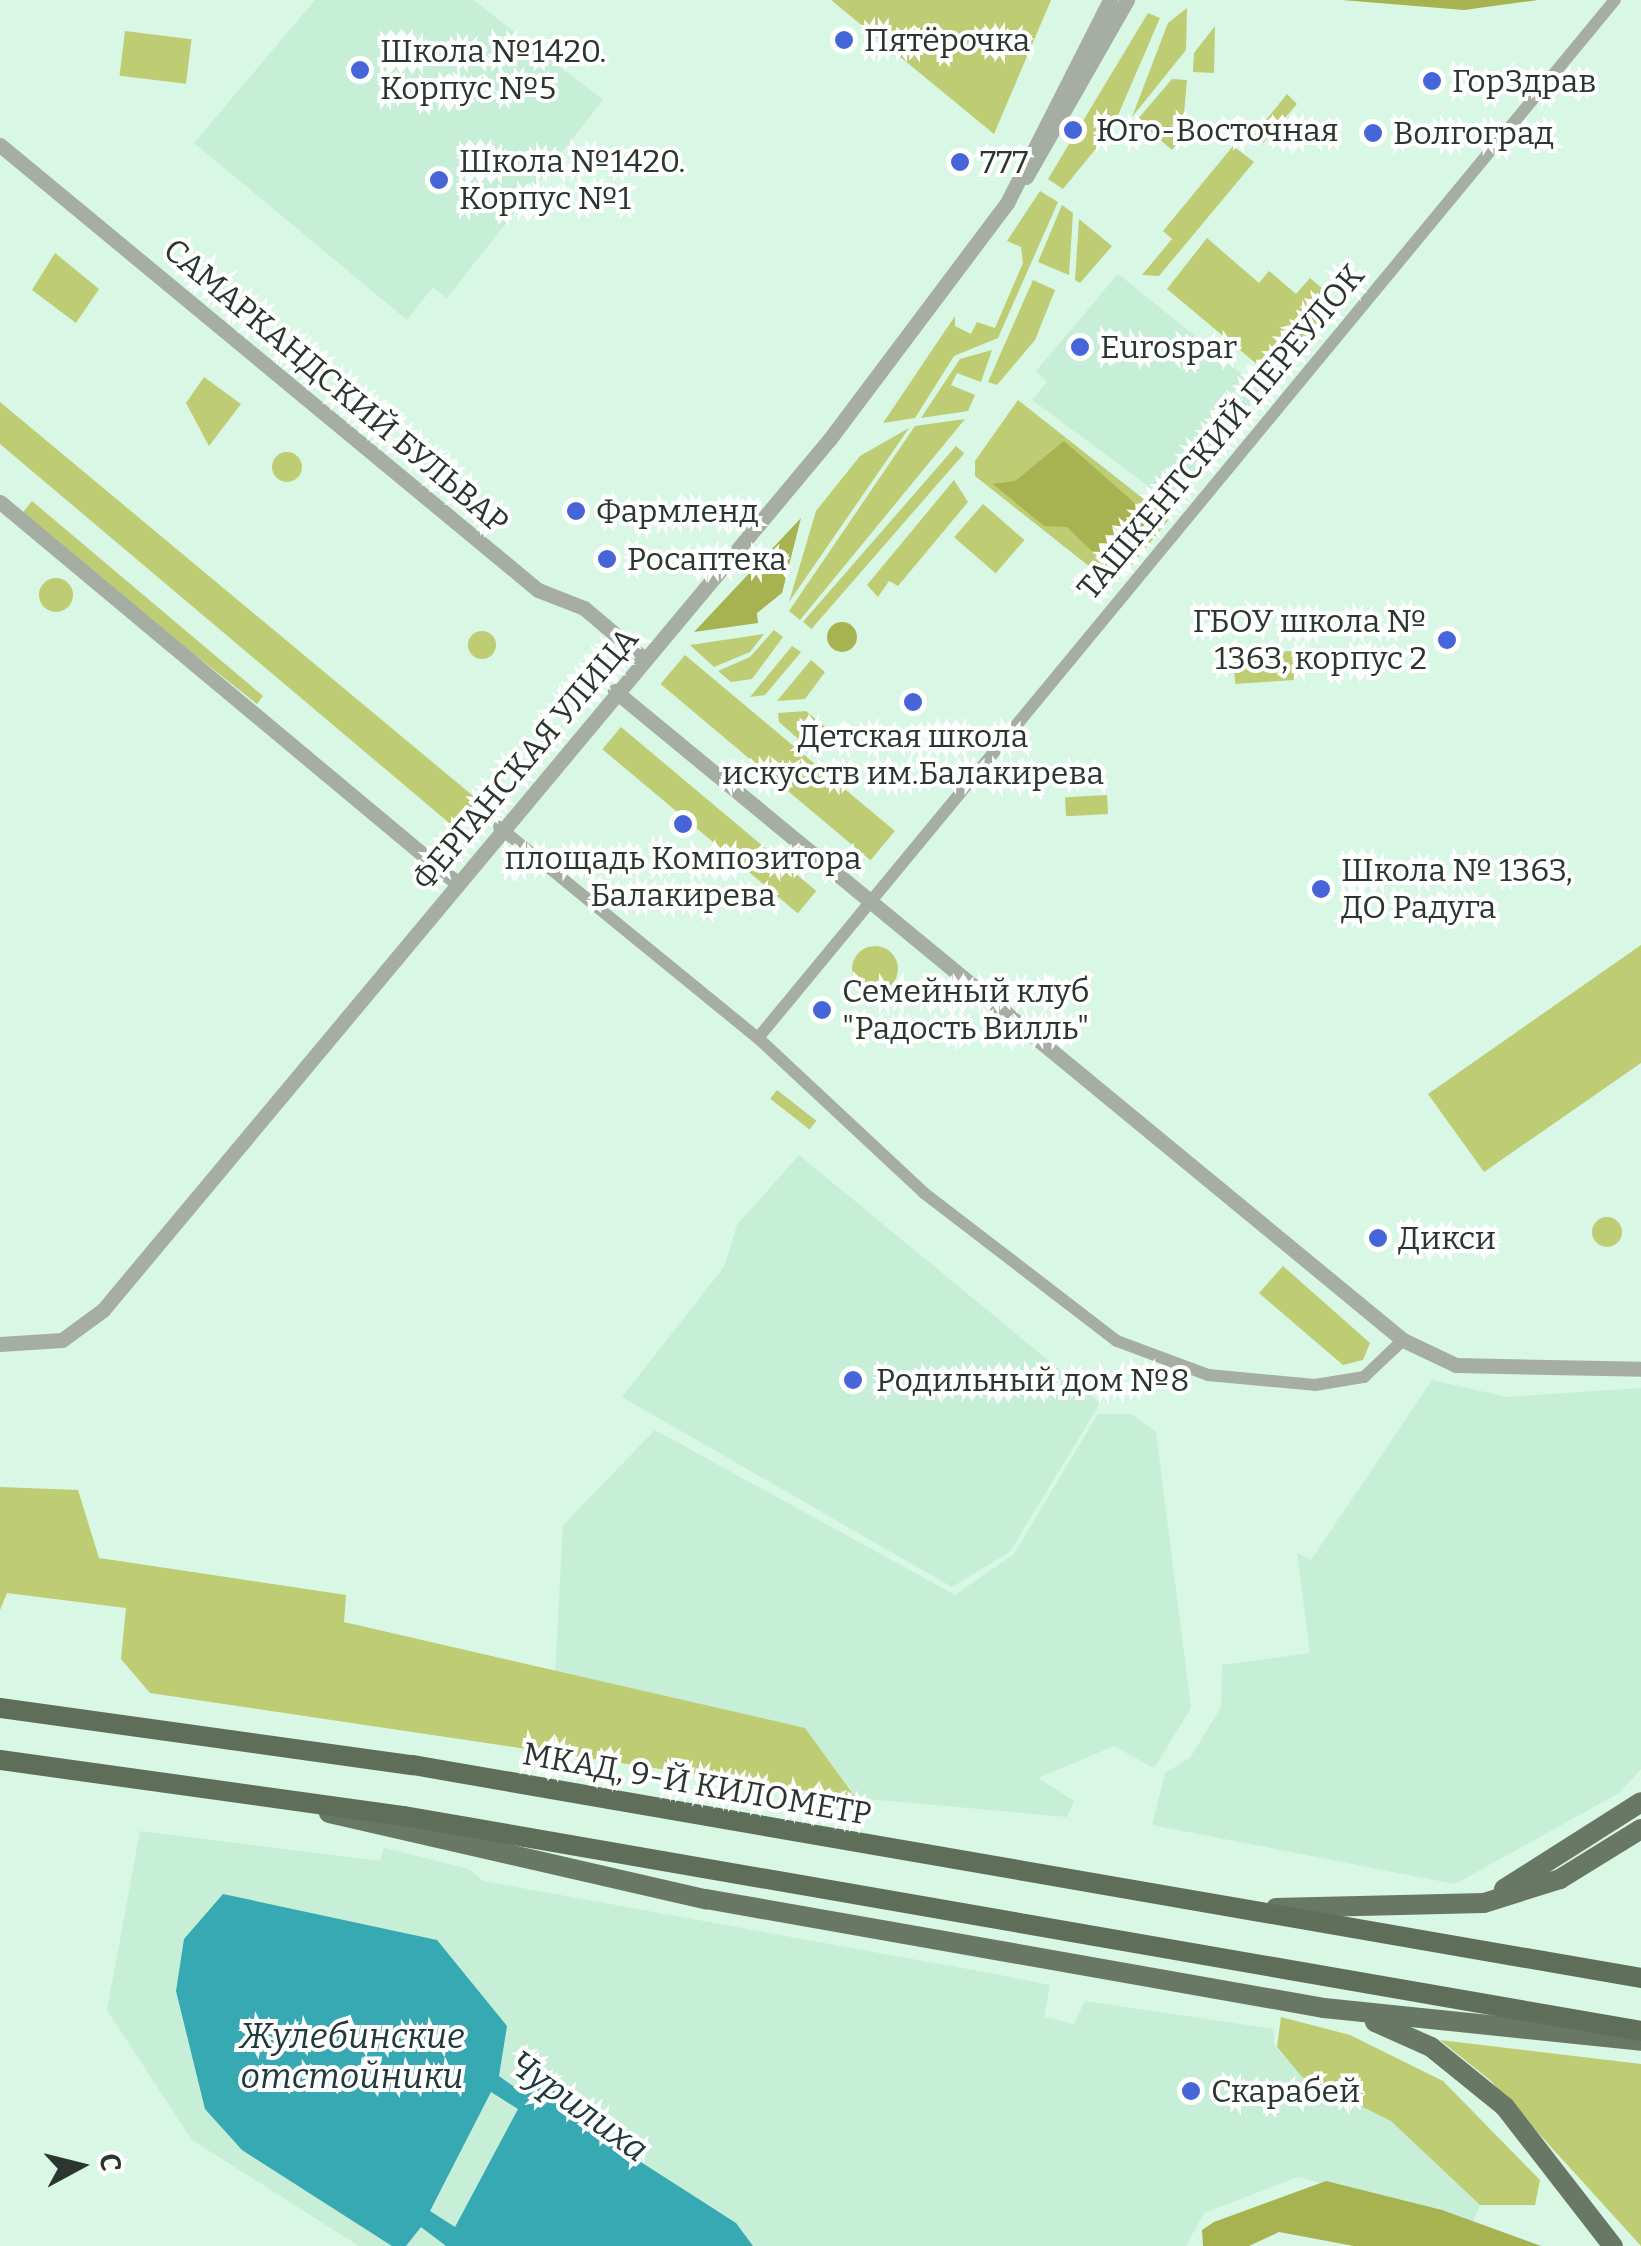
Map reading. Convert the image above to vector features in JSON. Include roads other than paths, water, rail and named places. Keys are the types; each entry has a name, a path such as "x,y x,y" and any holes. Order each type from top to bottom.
{"highway":[{"name":"МКАД, 9-Й КИЛОМЕТР","path":"0,1708 413,1765 1641,1978"},
{"path":"0,1760 230,1790 1641,2031"}],"main road":[{"path":"230,1790 706,1899 1324,2008 1641,2041"},
{"path":"1450,1906 1553,1864 1641,1802"},
{"path":"1218,1906 1450,1906 1530,1891 1641,1829"},
{"path":"1324,2008 1388,2026 1472,2077 1630,2246"},
{"path":"1582,2199 1613,2246"}],"street":[{"name":"ФЕРГАНСКАЯ УЛИЦА","path":"0,1344 62,1340 103,1310 457,883 499,827 914,337 1011,196 1122,0"},
{"name":"ТАШКЕНТСКИЙ ПЕРЕУЛОК","path":"758,1038 1614,2"},
{"name":"САМАРКАНДСКИЙ БУЛЬВАР","path":"0,145 538,590 584,608 643,658"},
{"path":"0,502 457,883"},
{"path":"615,692 1403,1340 1456,1365 1641,1369"},
{"path":"499,827 758,1038 924,1194 1086,1320 1152,1358 1223,1377 1340,1383 1364,1377 1403,1340"}],"water":[{"name":"Жулебинские отстойники","path":"223,1894 437,1940 507,2026 499,2076 525,2095 550,2080 608,2141 736,2223 753,2246 446,2246 421,2227 406,2246 392,2246 242,2150 205,2109 176,1991 184,1939","holes":["491,2092 518,2109 455,2227 430,2211"]}],"place":[{"name":"Пятёрочка","path":"844,40"},
{"name":"Школа №1420. Корпус №5","path":"360,70"},
{"name":"ГорЗдрав","path":"1432,81"},
{"name":"Юго-Восточная","path":"1073,130"},
{"name":"Волгоград","path":"1373,133"},
{"name":"777","path":"960,162"},
{"name":"Школа №1420. Корпус №1","path":"439,180"},
{"name":"Eurospar","path":"1080,347"},
{"name":"Фармленд","path":"576,511"},
{"name":"Росаптека","path":"607,559"},
{"name":"ГБОУ школа № 1363, корпус 2","path":"1447,640"},
{"name":"Детская школа искусств им.Балакирева","path":"913,702"},
{"name":"площадь Композитора Балакирева","path":"683,824"},
{"name":"Школа № 1363, ДО Радуга","path":"1321,889"},
{"name":"Семейный клуб \"Радость Вилль\"","path":"822,1010"},
{"name":"Дикси","path":"1378,1238"},
{"name":"Родильный дом №8","path":"853,1380"},
{"name":"Скарабей","path":"1191,2091"}],"water label":[{"name":"Чурилиха","path":"579,2106"}]}
